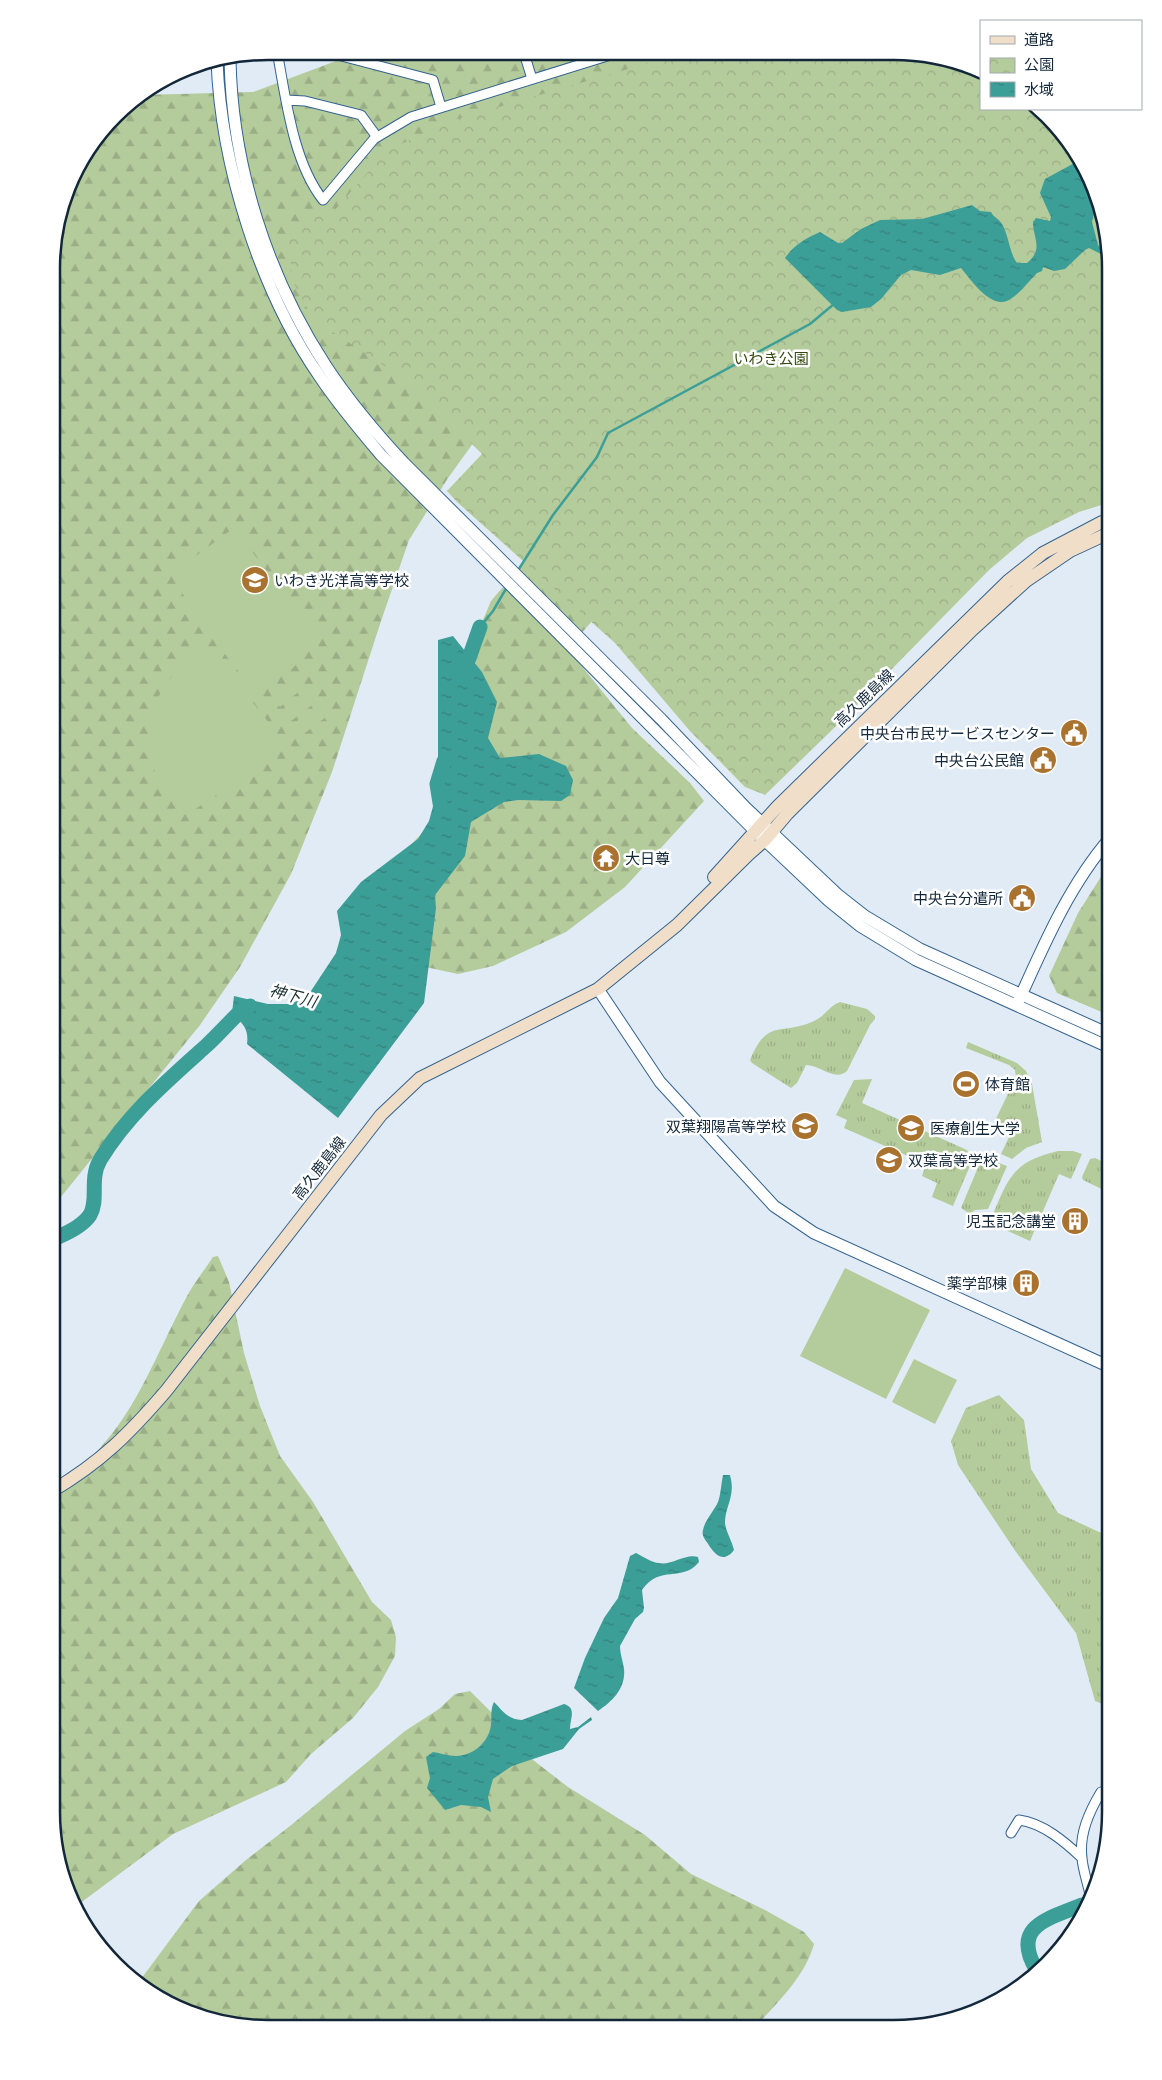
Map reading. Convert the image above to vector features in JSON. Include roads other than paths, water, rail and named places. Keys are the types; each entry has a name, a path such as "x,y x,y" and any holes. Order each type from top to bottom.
{"main road":[{"name":"高久鹿島線","path":"60,1486 102,1458 140,1422 381,1114 403,1092 420,1078 598,989 648,949 677,925 749,854 764,831 1008,581 1044,553 1102,522"},
{"name":"高久鹿島線","path":"764,831 794,808 966,637 1026,581 1070,551 1102,536"}],"street":[{"path":"279,60 286,100 300,153 313,187 323,200 377,137 411,117 595,60"},
{"path":"362,60 433,80 441,107"},
{"path":"526,60 532,80"},
{"path":"230,64 230,87 235,124 248,187 271,259 293,307 325,365 344,392 404,464 661,719 746,808 764,831"},
{"path":"218,66 224,126 238,190 255,248 283,313 318,375 348,416 381,455 764,831 837,894 865,916 920,949 1102,1044"},
{"path":"286,100 305,101 361,115 377,137"},
{"path":"283,313 293,307"},
{"path":"1019,1000 1039,953 1077,884 1102,849"},
{"path":"598,989 660,1082 774,1206 814,1233 1102,1363"},
{"path":"1019,1000 1102,1032"},
{"path":"1088,1886 1082,1858 1082,1836 1090,1810 1102,1792"},
{"path":"1011,1833 1019,1820 1028,1821 1064,1842 1082,1858"}],"water":[{"path":"1074,163 1091,201 1094,212 1092,222 1102,254 1089,248 1065,269 1054,271 1043,267 1042,271 1037,273 1019,292 1005,302 990,299 961,268 940,275 911,270 901,275 881,299 871,307 842,312 837,310 785,258 801,242 820,232 838,243 842,243 861,229 880,220 922,219 972,205 980,211 991,212 1002,224 1017,263 1027,263 1035,253 1036,248 1033,222 1036,218 1050,221 1051,217 1040,193 1045,179"},
{"path":"453,636 482,672 497,702 488,738 500,758 539,754 566,766 573,780 570,795 561,801 518,800 504,802 471,822 465,856 435,895 436,908 424,1003 338,1118 247,1044 247,1034 244,1027 232,1013 234,996 268,1004 290,1004 307,997 336,953 341,935 337,911 361,882 418,839 429,821 438,788 438,640"},
{"path":"723,1475 730,1475 732,1483 725,1523 734,1550 731,1554 721,1557 718,1556 705,1539 703,1532 704,1526 718,1502"},
{"path":"636,1553 658,1563 668,1563 693,1556 698,1557 699,1562 685,1572 663,1575 656,1578 649,1582 642,1590 643,1612 635,1619 620,1646 624,1669 621,1688 609,1703 598,1711 574,1688 585,1658 604,1618 618,1598 630,1556"},
{"path":"494,1702 506,1714 522,1720 564,1704 572,1711 570,1729 578,1727 591,1717 592,1720 579,1729 563,1749 512,1766 493,1779 488,1797 491,1812 481,1807 461,1805 445,1810 427,1788 430,1778 426,1757 433,1752 453,1756 468,1754 479,1747 490,1731"}],"waterway":[{"path":"517,572 553,515 597,457 608,433 810,324 834,304"},
{"path":"480,627 493,611 507,587"},
{"name":"神下川","path":"463,675 480,627"},
{"name":"神下川","path":"441,809 437,784 444,761"},
{"name":"神下川","path":"60,1236 78,1227 90,1215 94,1203 95,1174 100,1160 135,1113 244,1008 250,1006"},
{"path":"1034,1965 1028,1944 1030,1934 1046,1920 1080,1906"}],"place":[{"name":"いわき光洋高等学校","path":"255,580"},
{"name":"中央台市民サービスセンター","path":"1074,733"},
{"name":"中央台公民館","path":"1043,760"},
{"name":"大日尊","path":"606,858"},
{"name":"中央台分遣所","path":"1022,898"},
{"name":"体育館","path":"966,1084"},
{"name":"双葉翔陽高等学校","path":"805,1126"},
{"name":"医療創生大学","path":"911,1128"},
{"name":"双葉高等学校","path":"889,1160"},
{"name":"児玉記念講堂","path":"1075,1221"},
{"name":"薬学部棟","path":"1026,1283"}],"park label":[{"name":"いわき公園","path":"771,358"}]}
